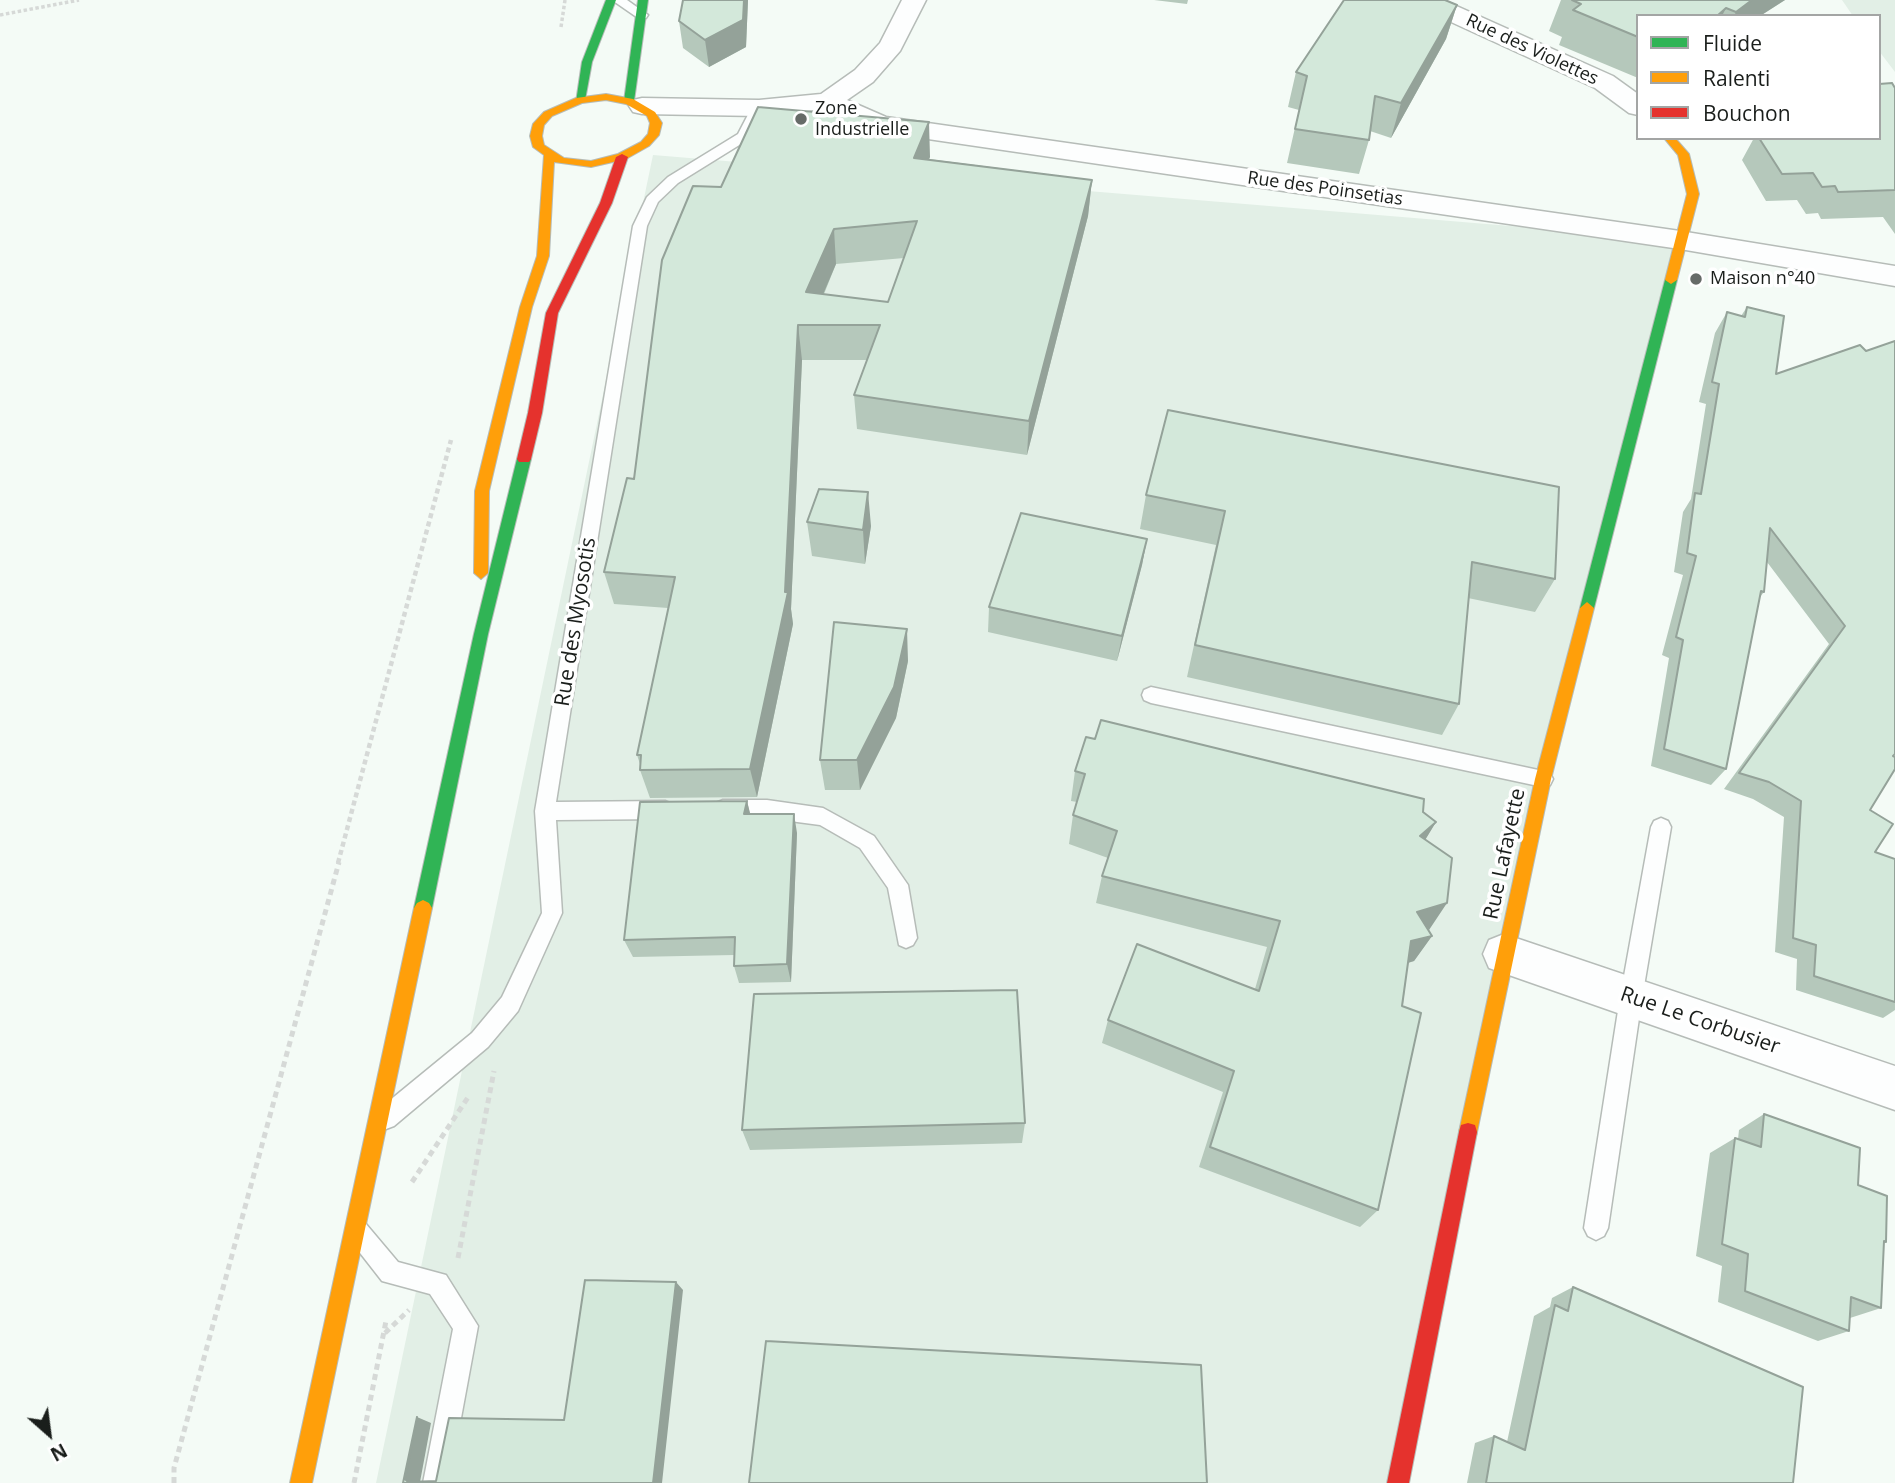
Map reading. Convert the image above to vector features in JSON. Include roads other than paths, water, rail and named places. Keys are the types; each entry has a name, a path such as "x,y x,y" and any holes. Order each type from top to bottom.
{"main road":[{"path":"580,100 587,62 611,0"},
{"path":"636,103 643,7"},
{"path":"606,97 636,103 651,114 656,123 653,135 636,151 591,164 561,161 549,156 539,147 536,136 539,124 562,105 606,97"},
{"path":"1672,140 1684,154 1693,194 1680,240"},
{"path":"481,634 482,491 526,307 543,256 549,156"},
{"path":"300,1483 481,634 535,413 552,313 606,203 622,157"},
{"name":"Rue Lafayette","path":"1398,1483 1504,954 1543,779 1680,240"}],"street":[{"path":"828,101 864,76 891,46 914,0"},
{"name":"Rue des Violettes","path":"1423,0 1604,82 1636,106"},
{"name":"Rue des Poinsetias","path":"636,103 759,108 828,101 880,124 1680,240 1895,276"},
{"name":"Rue des Poinsetias","path":"653,135 759,108"},
{"name":"Rue Le Corbusier","path":"1504,954 1895,1088"}],"lane":[{"path":"618,0 643,7"},
{"name":"Rue des Myosotis","path":"377,1125 480,1040 510,1003 552,913 545,811 640,226 652,200 673,180 744,136 759,108"},
{"path":"543,256 552,313"},
{"path":"1151,695 1543,779"},
{"path":"545,811 767,809 823,817 867,842 898,885 906,938"},
{"path":"1596,1228 1631,998 1661,827"},
{"path":"355,1229 391,1272 437,1284 466,1326 436,1483"}],"place":[{"name":"Zone Industrielle","path":"801,119"},
{"name":"Maison n°40","path":"1696,279"}]}
